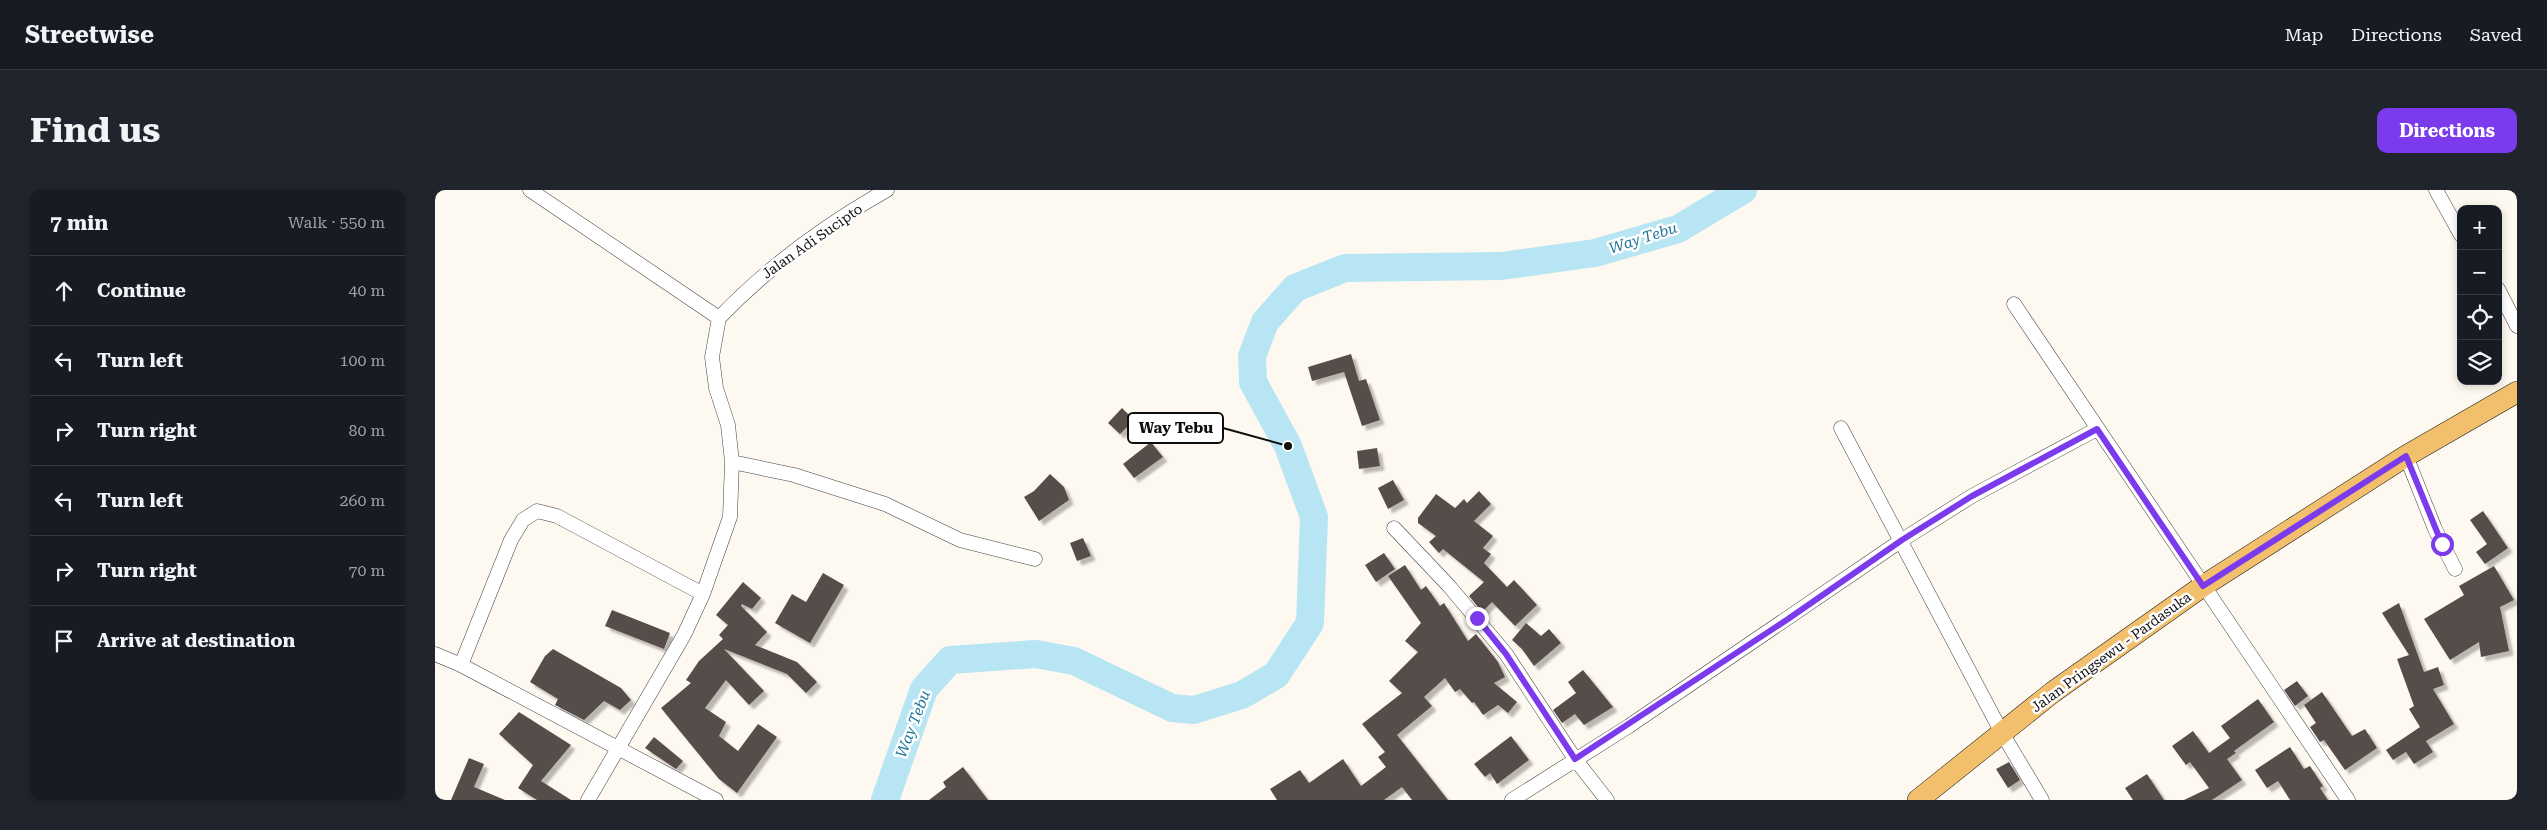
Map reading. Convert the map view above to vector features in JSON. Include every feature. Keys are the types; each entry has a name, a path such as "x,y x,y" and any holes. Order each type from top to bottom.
{"main road":[{"name":"Jalan Pringsewu - Pardasuka","path":"1918,800 2109,650 2203,586 2406,456 2517,392"}],"street":[{"path":"530,190 719,318 711,357 716,388 728,425 732,462 730,518 703,594 684,635 589,800"},
{"name":"Jalan Adi Sucipto","path":"719,318 754,283 780,261 887,190"},
{"path":"2436,190 2457,228"},
{"path":"2501,295 2517,326"},
{"path":"2014,304 2348,800"},
{"path":"1841,428 1902,540 2002,733 2042,800"},
{"path":"1512,800 1788,619 1902,540 1972,496 2097,429"},
{"path":"2406,456 2435,529 2455,569"},
{"path":"732,462 803,478 885,504 960,540 1035,559"},
{"path":"461,665 511,540 523,520 537,511 557,516 703,594"},
{"path":"1394,528 1449,586 1506,654 1575,759 1607,800"},
{"path":"435,654 461,665 716,800"}],"building":[{"path":"1351,354 1359,381 1366,379 1380,420 1362,426 1344,372 1312,381 1308,367"},
{"path":"1122,408 1134,420 1120,434 1108,423"},
{"path":"1151,442 1163,457 1134,478 1123,464"},
{"path":"1377,448 1380,466 1359,469 1357,451"},
{"path":"1050,474 1064,487 1069,500 1039,521 1024,497 1034,491"},
{"path":"1393,480 1404,500 1388,509 1378,488"},
{"path":"1479,491 1491,504 1474,521 1493,536 1483,548 1491,554 1484,563 1507,587 1514,580 1537,605 1515,626 1492,602 1482,612 1469,596 1484,582 1443,549 1439,553 1429,542 1436,536 1418,523 1418,518 1436,494 1455,508 1464,499 1467,503"},
{"path":"2483,511 2508,548 2485,564 2476,552 2487,544 2470,520"},
{"path":"1083,538 1091,556 1077,561 1070,543"},
{"path":"1384,553 1395,569 1376,582 1365,565"},
{"path":"1405,565 1421,590 1426,586 1440,606 1444,603 1468,641 1476,634 1498,662 1505,677 1494,683 1517,702 1508,713 1498,705 1483,715 1474,702 1472,703 1460,689 1455,692 1445,678 1424,697 1432,706 1397,735 1448,800 1412,800 1402,787 1384,800 1277,800 1270,789 1300,770 1309,783 1343,759 1361,786 1386,767 1378,757 1385,752 1362,724 1402,693 1389,681 1418,652 1405,641 1421,623 1388,576"},
{"path":"2494,566 2514,600 2500,607 2509,651 2481,657 2479,642 2450,660 2424,619 2464,595 2459,586"},
{"path":"823,573 844,585 810,643 775,623 792,594 806,602"},
{"path":"743,582 761,598 752,609 742,604 741,606 767,632 755,645 797,662 817,682 806,693 787,674 724,649 764,691 749,705 726,680 705,708 726,722 719,736 738,751 758,724 777,737 737,793 719,779 661,708 691,683 686,680 699,661 723,639 719,635 728,625 716,615"},
{"path":"2399,603 2424,672 2438,667 2444,685 2433,689 2454,724 2426,741 2433,752 2414,764 2406,752 2393,760 2386,750 2420,727 2409,709 2414,706 2397,659 2409,655 2382,613"},
{"path":"612,610 670,633 664,649 605,626"},
{"path":"1526,623 1541,636 1549,629 1561,643 1534,666 1522,649 1512,640"},
{"path":"553,649 621,688 631,700 620,710 604,701 584,720 555,705 558,699 530,682 545,656"},
{"path":"1583,670 1613,707 1584,725 1575,714 1562,723 1553,710 1576,693 1568,682"},
{"path":"2297,681 2308,696 2295,706 2284,690"},
{"path":"2322,692 2352,736 2365,729 2377,748 2345,770 2324,740 2320,742 2310,727 2316,723 2304,705"},
{"path":"2258,699 2274,722 2234,751 2236,753 2227,759 2242,780 2212,800 2184,800 2209,788 2190,762 2186,765 2172,746 2193,731 2209,753 2230,738 2221,726"},
{"path":"519,712 571,745 541,781 571,800 537,800 518,788 533,765 499,734"},
{"path":"1511,736 1529,760 1497,784 1490,773 1485,777 1474,764"},
{"path":"654,737 683,761 676,769 645,748"},
{"path":"2290,747 2304,769 2310,766 2323,786 2320,788 2328,800 2290,800 2278,781 2267,788 2255,770"},
{"path":"469,758 484,764 474,787 505,800 451,800"},
{"path":"2009,762 2020,780 2008,788 1996,769"},
{"path":"963,767 988,800 929,800 946,787 943,782"},
{"path":"2147,774 2164,800 2133,800 2125,788"}],"waterway":[{"name":"Way Tebu","path":"885,800 924,689 950,660 1036,654 1074,661 1172,708 1194,710 1242,695 1276,675 1310,623 1314,517 1288,446 1253,382 1252,356 1265,322 1295,288 1345,268 1501,266 1595,253 1678,229 1743,190"}],"place":[{"name":"Way Tebu","path":"1288,446"}],"route":[{"path":"1477,618 1506,654 1575,759 1629,726 1902,540 1972,496 2097,429 2203,586 2406,456 2442,544"}]}
